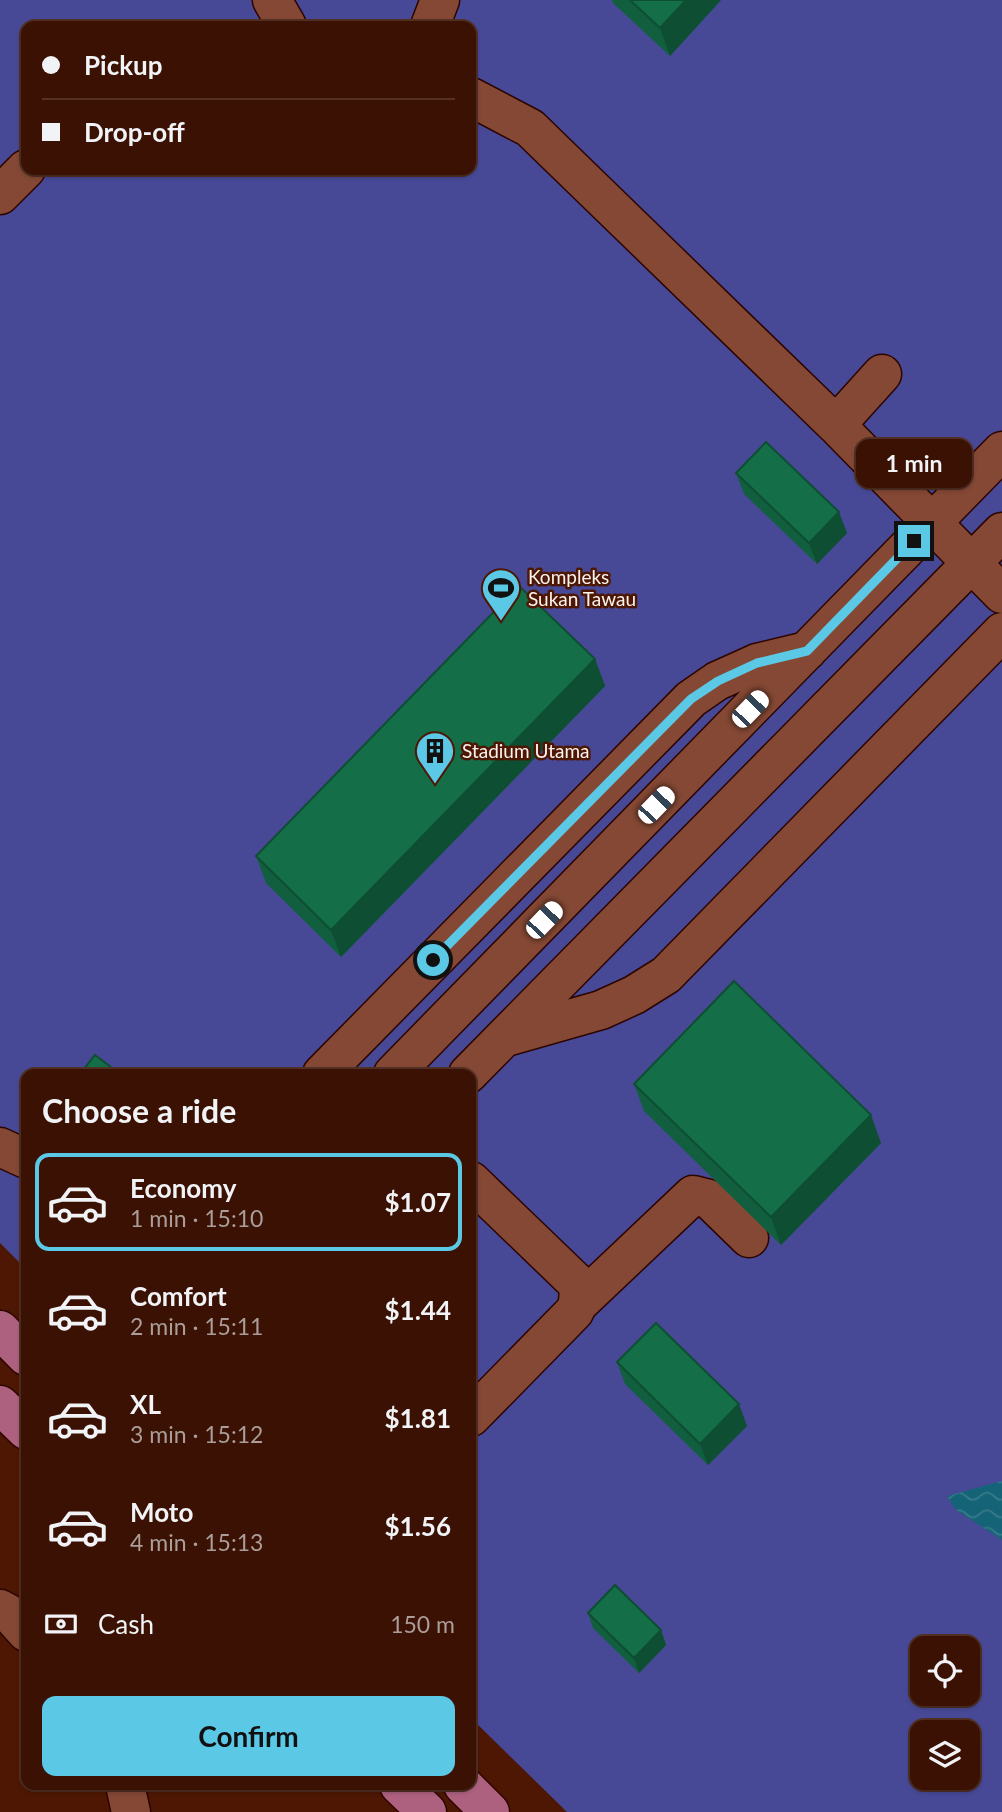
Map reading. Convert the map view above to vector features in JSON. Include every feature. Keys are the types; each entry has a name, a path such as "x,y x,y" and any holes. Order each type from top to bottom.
{"main road":[{"path":"0,1330 21,1351"},
{"path":"0,1405 21,1425"},
{"path":"404,1790 427,1812"},
{"path":"468,1790 490,1812"}],"lane":[{"path":"272,0 284,21"},
{"path":"432,21 440,0"},
{"path":"476,100 530,128 836,425 1002,594"},
{"path":"0,195 21,174"},
{"path":"836,425 883,374"},
{"path":"398,1069 1002,452"},
{"path":"473,1069 1002,532"},
{"path":"505,1037 601,1010 634,995 666,975 1002,632"},
{"path":"327,1069 691,699 718,681 757,663 807,651"},
{"path":"0,1147 21,1157"},
{"path":"476,1186 579,1285 578,1304"},
{"path":"476,1412 560,1328 578,1304 693,1195 709,1199 749,1238"},
{"path":"0,1609 21,1627"},
{"path":"126,1790 131,1812"}],"shaded area":[{"name":"Kompleks Sukan Tawau","path":"0,0 1002,0 1002,1812 567,1812 476,1723 476,1069 21,1069 21,1264 0,1243"}],"water":[{"path":"1002,1481 1002,1540 956,1510 947,1496"}],"building":[{"path":"630,0 686,0 660,28"},
{"path":"766,442 839,512 809,543 736,473"},
{"name":"Stadium Utama","path":"519,586 595,659 331,930 256,856"},
{"path":"734,981 871,1115 771,1217 634,1084"},
{"path":"95,1055 113,1069 84,1069"},
{"path":"656,1323 739,1404 700,1444 617,1362"},
{"path":"615,1585 661,1630 634,1658 588,1613"}],"place":[{"name":"Kompleks Sukan Tawau","path":"501,622"},
{"name":"Stadium Utama","path":"435,785"}],"route":[{"path":"433,960 691,699 718,681 757,663 807,651 914,541"}]}
